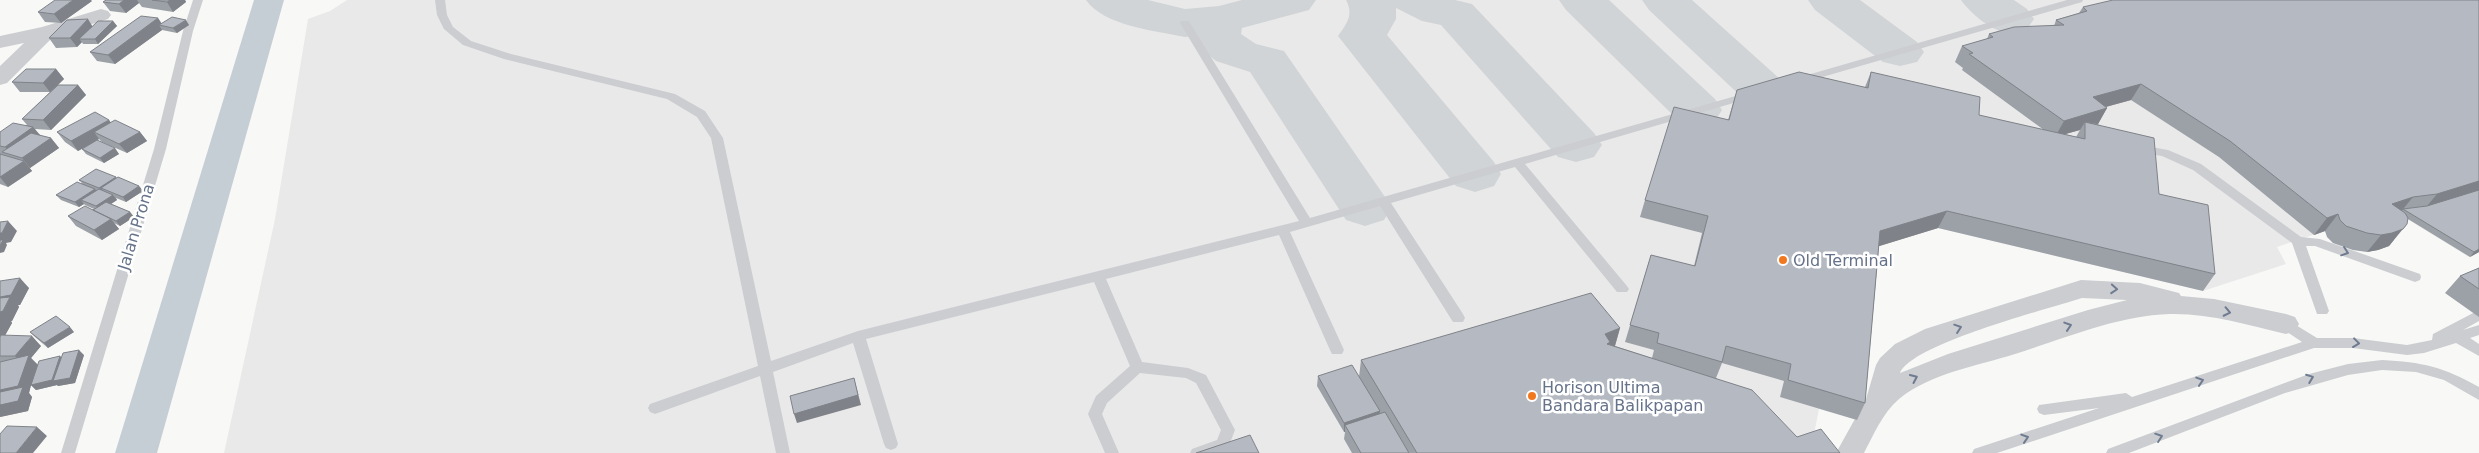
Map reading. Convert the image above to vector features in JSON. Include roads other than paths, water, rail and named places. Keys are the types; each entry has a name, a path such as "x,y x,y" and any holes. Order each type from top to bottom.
{"street":[{"path":"0,42 47,32 100,15"},
{"path":"0,78 47,32"},
{"path":"1850,453 1878,403 1903,383 1932,370 2083,322 2135,309 2168,305 2197,306 2286,324"}],"lane":[{"name":"Jalan Prona","path":"68,453 160,149 188,31 198,0"},
{"path":"440,0 442,15 449,29 467,43 508,57 672,96 701,114 717,138 783,453"},
{"path":"1792,83 2078,0"},
{"path":"1185,23 1306,223"},
{"path":"655,408 858,336 1282,230 1764,91"},
{"path":"2127,148 2164,153 2196,167 2298,241 2316,242 2415,277"},
{"path":"1517,162 1622,289"},
{"path":"1384,202 1458,318"},
{"path":"1282,230 1337,350"},
{"path":"2298,241 2322,311"},
{"path":"1098,275 1137,367"},
{"path":"1979,453 2314,343 2353,342 2407,350 2424,348 2458,336 2478,323"},
{"path":"2424,348 2478,323"},
{"path":"2286,324 2314,343"},
{"path":"858,336 891,444"},
{"path":"2458,336 2479,351"},
{"path":"2113,453 2181,429 2322,374 2360,367 2390,364 2434,370 2451,377 2479,394"},
{"path":"1112,453 1095,414 1101,400 1137,367 1188,373 1201,379 1228,430 1222,444 1197,453"},
{"path":"2044,409 2154,396"}],"waterway":[{"path":"136,453 269,0"}],"place":[{"name":"Old Terminal","path":"1783,260"},
{"name":"Horison Ultima Bandara Balikpapan","path":"1532,396"}]}
